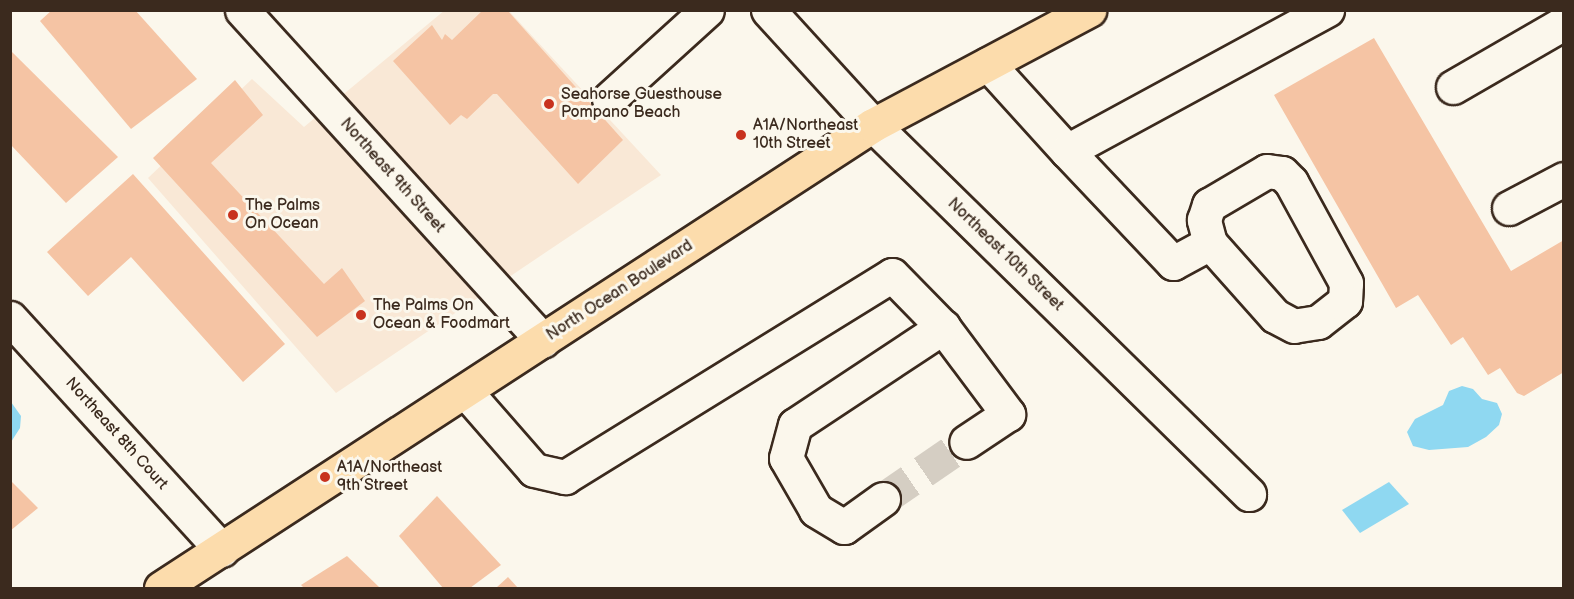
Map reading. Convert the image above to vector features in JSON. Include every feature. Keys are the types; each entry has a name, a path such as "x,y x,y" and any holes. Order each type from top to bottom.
{"main road":[{"name":"North Ocean Boulevard","path":"161,588 466,392 873,125 1089,10"}],"street":[{"name":"Northeast 9th Street","path":"242,10 543,341"},
{"path":"609,99 707,10"},
{"name":"Northeast 10th Street","path":"768,10 873,125 1249,494"},
{"path":"1067,151 1327,10"},
{"path":"1452,87 1563,23"},
{"path":"988,64 1173,263 1210,243"},
{"path":"1268,171 1282,173 1291,182 1344,277 1347,288 1345,301 1318,322 1294,326 1275,316 1210,243 1204,220 1209,205 1261,173 1268,171"},
{"path":"1509,208 1563,179"},
{"path":"466,392 534,470 565,477 892,275 943,327 1008,414 966,442"},
{"name":"Northeast 8th Court","path":"10,318 222,550"},
{"path":"884,499 844,527 816,510 786,458 795,425 943,327"}],"shaded area":[{"path":"445,10 509,11 661,175 336,393 148,178 252,79 304,127"}],"water":[{"path":"1462,386 1473,389 1482,399 1497,403 1502,414 1499,425 1486,437 1468,447 1429,450 1413,446 1407,432 1415,419 1443,405 1449,391"},
{"path":"11,402 21,416 20,428 11,442"},
{"path":"1389,482 1409,504 1360,533 1342,510"}],"building":[{"path":"52,10 135,10 197,79 131,129 40,21"},
{"name":"Seahorse Guesthouse Pompano Beach","path":"483,10 507,10 623,140 578,184 497,94 493,94 467,119 461,115 450,125 393,61 432,25 442,40 445,34 452,40"},
{"path":"1374,38 1511,271 1564,240 1564,372 1524,396 1517,393 1500,368 1488,375 1463,337 1451,345 1418,295 1396,308 1274,95"},
{"path":"10,50 118,157 66,203 10,144"},
{"name":"The Palms On Ocean","path":"235,80 263,115 211,163 324,284 342,268 365,301 317,337 153,158"},
{"path":"133,174 285,344 243,382 131,257 88,296 47,252"},
{"path":"10,480 38,508 10,531"},
{"path":"437,496 501,565 470,588 443,588 399,536"},
{"path":"347,556 380,588 304,588 301,585"},
{"path":"508,577 518,588 496,588"}],"tunnel":[{"path":"883,499 966,442"}],"place":[{"name":"Seahorse Guesthouse Pompano Beach","path":"549,104"},
{"name":"A1A/Northeast 10th Street","path":"741,135"},
{"name":"The Palms On Ocean","path":"233,215"},
{"name":"The Palms On Ocean & Foodmart","path":"361,315"},
{"name":"A1A/Northeast 9th Street","path":"325,477"}]}
